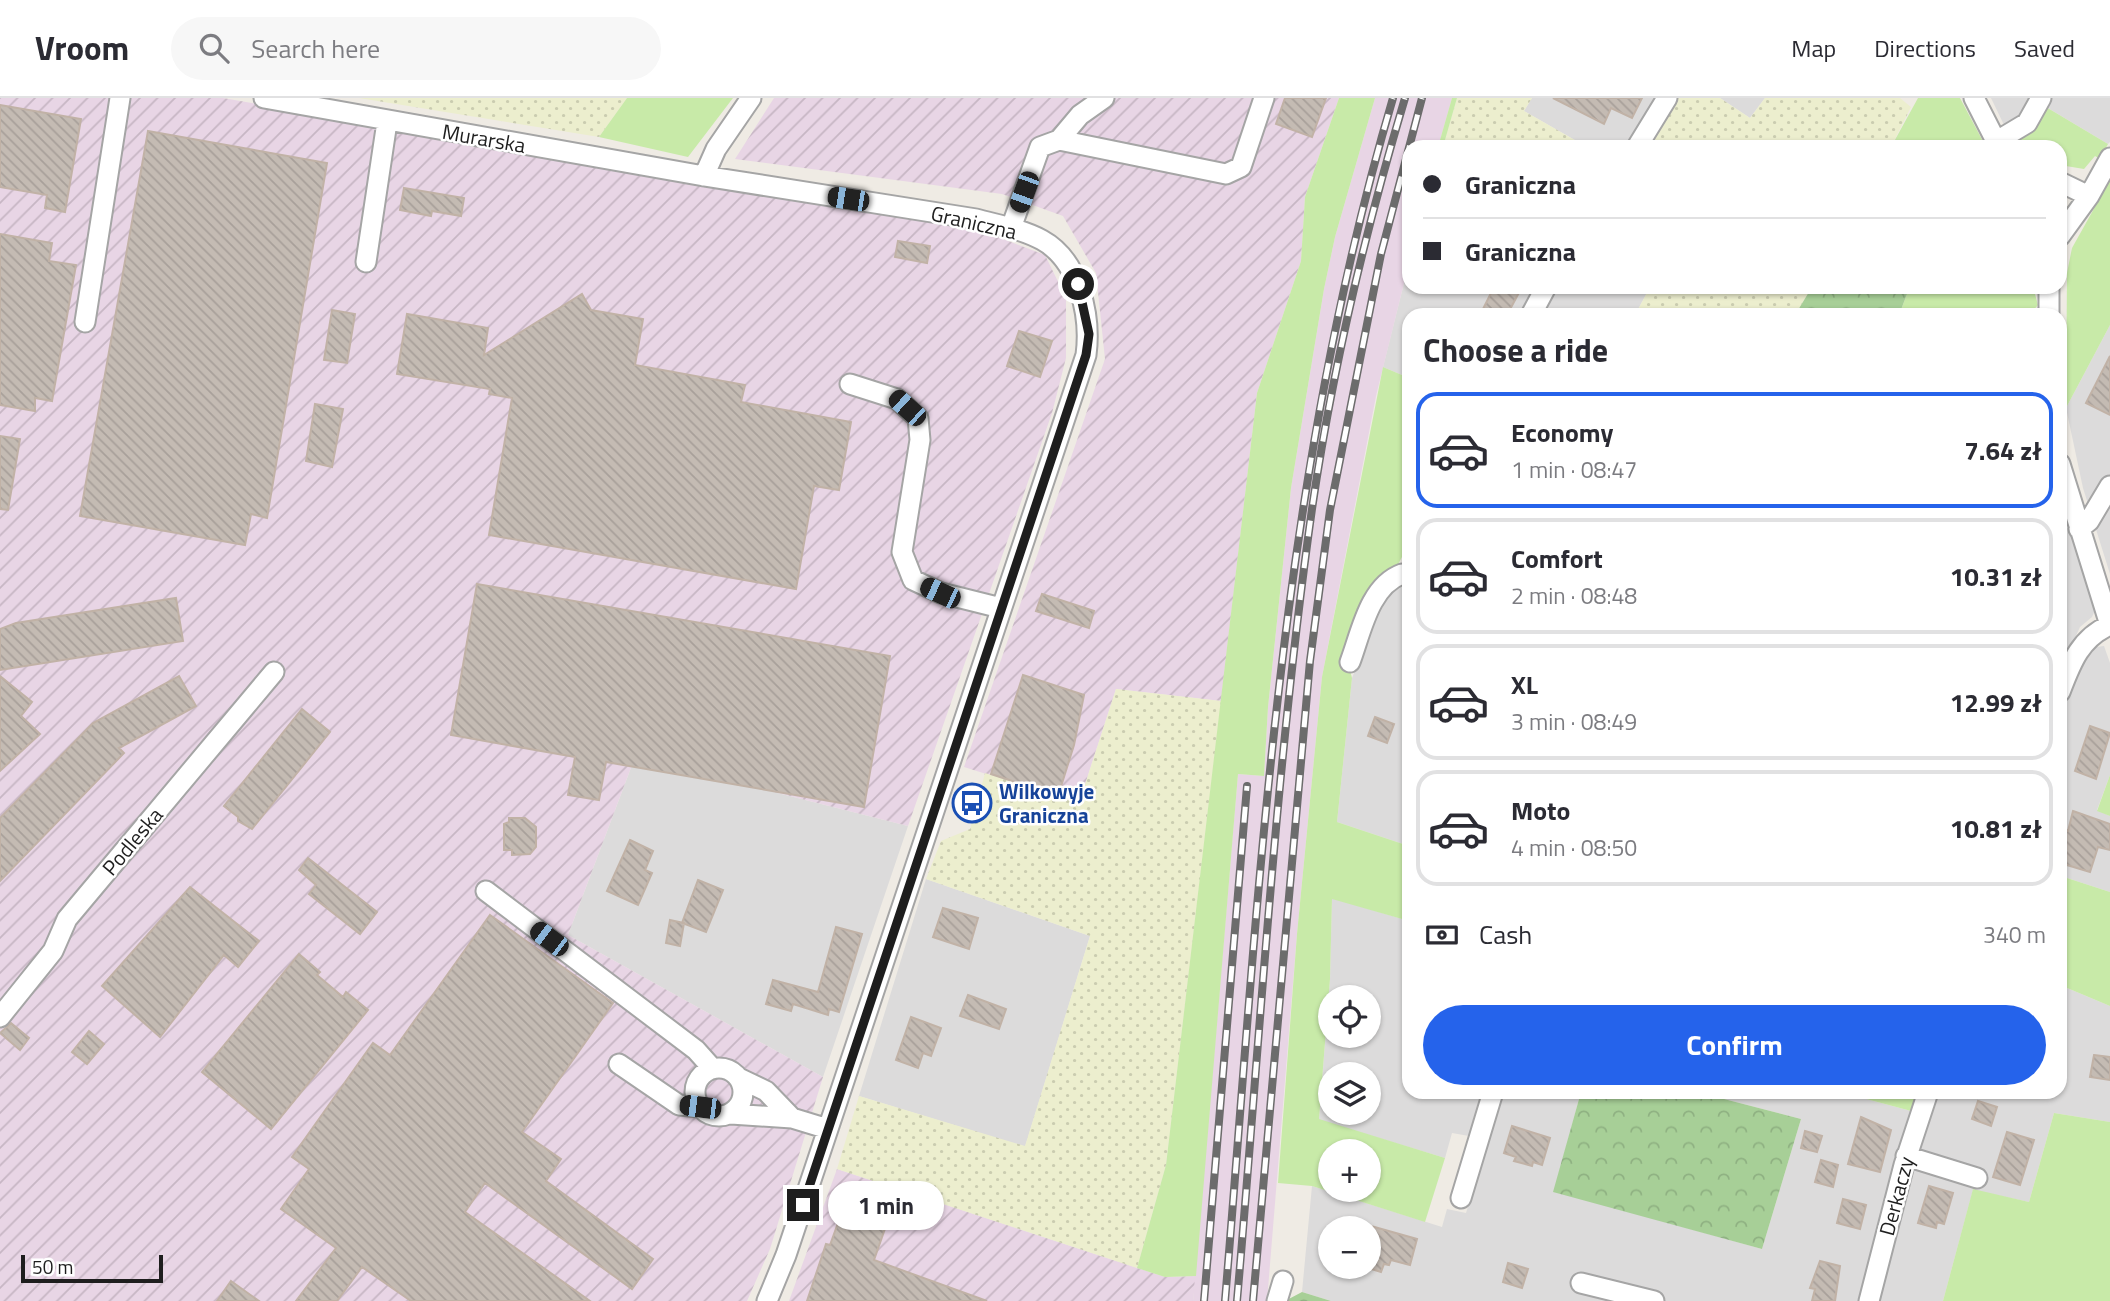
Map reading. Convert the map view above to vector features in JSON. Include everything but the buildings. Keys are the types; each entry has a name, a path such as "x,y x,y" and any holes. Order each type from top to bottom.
{"street":[{"path":"85,322 120,98"},
{"name":"Murarska","path":"264,98 387,122 704,176"},
{"path":"704,176 716,149 751,98"},
{"path":"1011,228 1040,147 1059,140 1080,115 1104,98"},
{"path":"1059,140 1226,174 1241,167 1264,98"},
{"path":"1641,140 1667,98"},
{"path":"1974,98 1996,140"},
{"path":"2003,140 2026,123 2041,98"},
{"path":"366,262 387,122"},
{"path":"2067,226 2089,196 2110,158"},
{"name":"Graniczna","path":"704,176 976,219 1045,241 1063,261 1078,284 1089,334 1082,367 828,1129 767,1301"},
{"path":"2067,185 2089,196"},
{"path":"850,384 897,399 918,418 920,440 902,552 912,580 940,593 1001,608"},
{"path":"2079,529 2090,521 2110,485"},
{"path":"2067,488 2110,625 2088,636 2067,677"},
{"path":"1350,662 1377,594 1386,582 1402,572"},
{"name":"Podleska","path":"0,1017 53,951 66,919 274,672"},
{"path":"486,891 696,1050 713,1069"},
{"path":"619,1063 679,1105 700,1107 714,1116 731,1114 792,1118 828,1129"},
{"path":"700,1107 696,1100 696,1083 713,1069 727,1069 766,1091 792,1118"},
{"path":"731,1114 742,1101 744,1093 740,1078"},
{"path":"1461,1198 1491,1099"},
{"name":"Derkaczy","path":"1869,1301 1906,1156 1926,1099"},
{"path":"1906,1156 1977,1178"},
{"path":"1277,1301 1283,1281"},
{"path":"1581,1283 1654,1301"}],"shaded area":[{"path":"0,98 223,98 982,231 1045,255 1066,298 1066,358 1052,413 908,826 635,757 568,935 823,1077 770,1249 747,1301 0,1301"},
{"path":"774,98 1339,98 1305,197 1301,261 1257,393 1221,701 1116,689 1079,803 964,767 1105,359 1096,273 1063,216 1002,194 735,159"},
{"path":"1375,98 1452,98 1440,140 1402,140 1402,291 1376,396 1322,677 1297,934 1267,1301 1193,1301 1238,774 1264,776 1268,707 1291,488 1335,237"},
{"path":"1532,98 1654,98 1632,140 1575,140 1524,111"},
{"path":"1720,98 1765,98 1750,118"},
{"path":"1991,98 2031,98 2021,119 2005,127"},
{"path":"2031,98 2110,98 2110,142 2108,144"},
{"path":"1402,291 1402,294 1536,294 1529,308 1402,308 1402,375 1383,367"},
{"path":"1549,294 1646,294 1639,308 1541,308"},
{"path":"2110,325 2110,574 2083,488 2067,406"},
{"path":"2067,521 2096,608 2092,617 2080,627 2067,656"},
{"path":"1398,585 1402,586 1402,844 1337,822 1352,678 1386,591"},
{"path":"2104,646 2110,663 2110,775 2097,810 2110,816 2110,892 2067,878 2067,697 2089,648"},
{"path":"635,757 908,826 823,1077 568,935"},
{"path":"926,879 1090,936 1025,1147 859,1096"},
{"path":"1332,898 1402,919 1402,1099 1482,1099 1469,1136 1452,1133 1445,1158 1336,1125 1381,1125 1381,1062 1324,1062 1325,1048 1381,1048 1381,985 1330,985"},
{"path":"2067,988 2110,1006 2110,1122 2054,1113 2029,1202 1973,1190 1943,1301 1875,1301 1933,1099 2067,1099"},
{"path":"1501,1099 1579,1099 1554,1191 1762,1249 1801,1119 1724,1099 1866,1099 1915,1112 1889,1185 1859,1301 1331,1301 1302,1292 1312,1186 1318,1188 1318,1202 1363,1202 1442,1227 1447,1209 1466,1213"},
{"path":"837,1169 1165,1277 1196,1276 1193,1301 789,1301"}],"green space":[{"path":"359,98 627,98 599,137"},
{"path":"627,98 733,98 688,157 599,137"},
{"path":"1339,98 1375,98 1335,237 1291,488 1268,707 1264,776 1238,774 1196,1276 1165,1277 1137,1268 1166,1165 1257,393 1301,261 1305,197"},
{"path":"1452,98 1457,98 1445,140 1440,140"},
{"path":"1457,98 1532,98 1524,111 1575,140 1445,140"},
{"path":"1675,98 1720,98 1750,118 1765,98 1900,98 1911,107 1894,140 1648,140"},
{"path":"1918,98 1960,98 1982,140 1895,140"},
{"path":"2041,104 2108,144 2100,159 2095,156 2084,169 2067,166 2067,140 2013,140"},
{"path":"2110,180 2110,325 2067,406 2067,273 2072,248"},
{"path":"1646,294 1808,294 1799,308 1639,308"},
{"path":"1808,294 1907,294 1902,308 1799,308"},
{"path":"1907,294 2035,294 2038,305 2035,308 1902,308"},
{"path":"1383,367 1402,375 1402,557 1347,659 1352,678 1337,822 1402,844 1402,919 1332,899 1330,985 1318,985 1318,1048 1325,1048 1323,1062 1318,1062 1318,1125 1338,1125 1445,1158 1425,1222 1362,1202 1381,1202 1381,1139 1318,1139 1318,1188 1278,1183 1297,934 1322,677"},
{"path":"1116,689 1221,701 1166,1165 1137,1268 837,1169 859,1096 1025,1146 1090,936 926,879 941,841 970,829 985,773 1079,803"},
{"path":"2110,775 2110,816 2097,811"},
{"path":"2067,878 2110,892 2110,1006 2067,988"},
{"path":"1579,1099 1724,1099 1801,1119 1762,1249 1553,1192"},
{"path":"1866,1099 1919,1099 1915,1112"},
{"path":"2054,1113 2110,1122 2110,1301 1943,1301 1973,1189 2029,1202"},
{"path":"1302,1292 1331,1301 1285,1301"}],"railway":[{"path":"1225,1301 1263,846 1278,695 1298,544 1323,394 1354,245 1393,98"},
{"path":"1237,1301 1278,806 1312,509 1329,405 1351,302 1376,199 1405,98"},
{"path":"1411,140 1422,98"},
{"path":"1253,1301 1310,661 1330,510 1381,254 1402,174"},
{"path":"1204,1301 1247,786"}],"place":[{"name":"Wilkowyje Graniczna","path":"972,803"}],"route":[{"path":"803,1205 1086,355 1089,334 1087,315 1078,284"}]}
